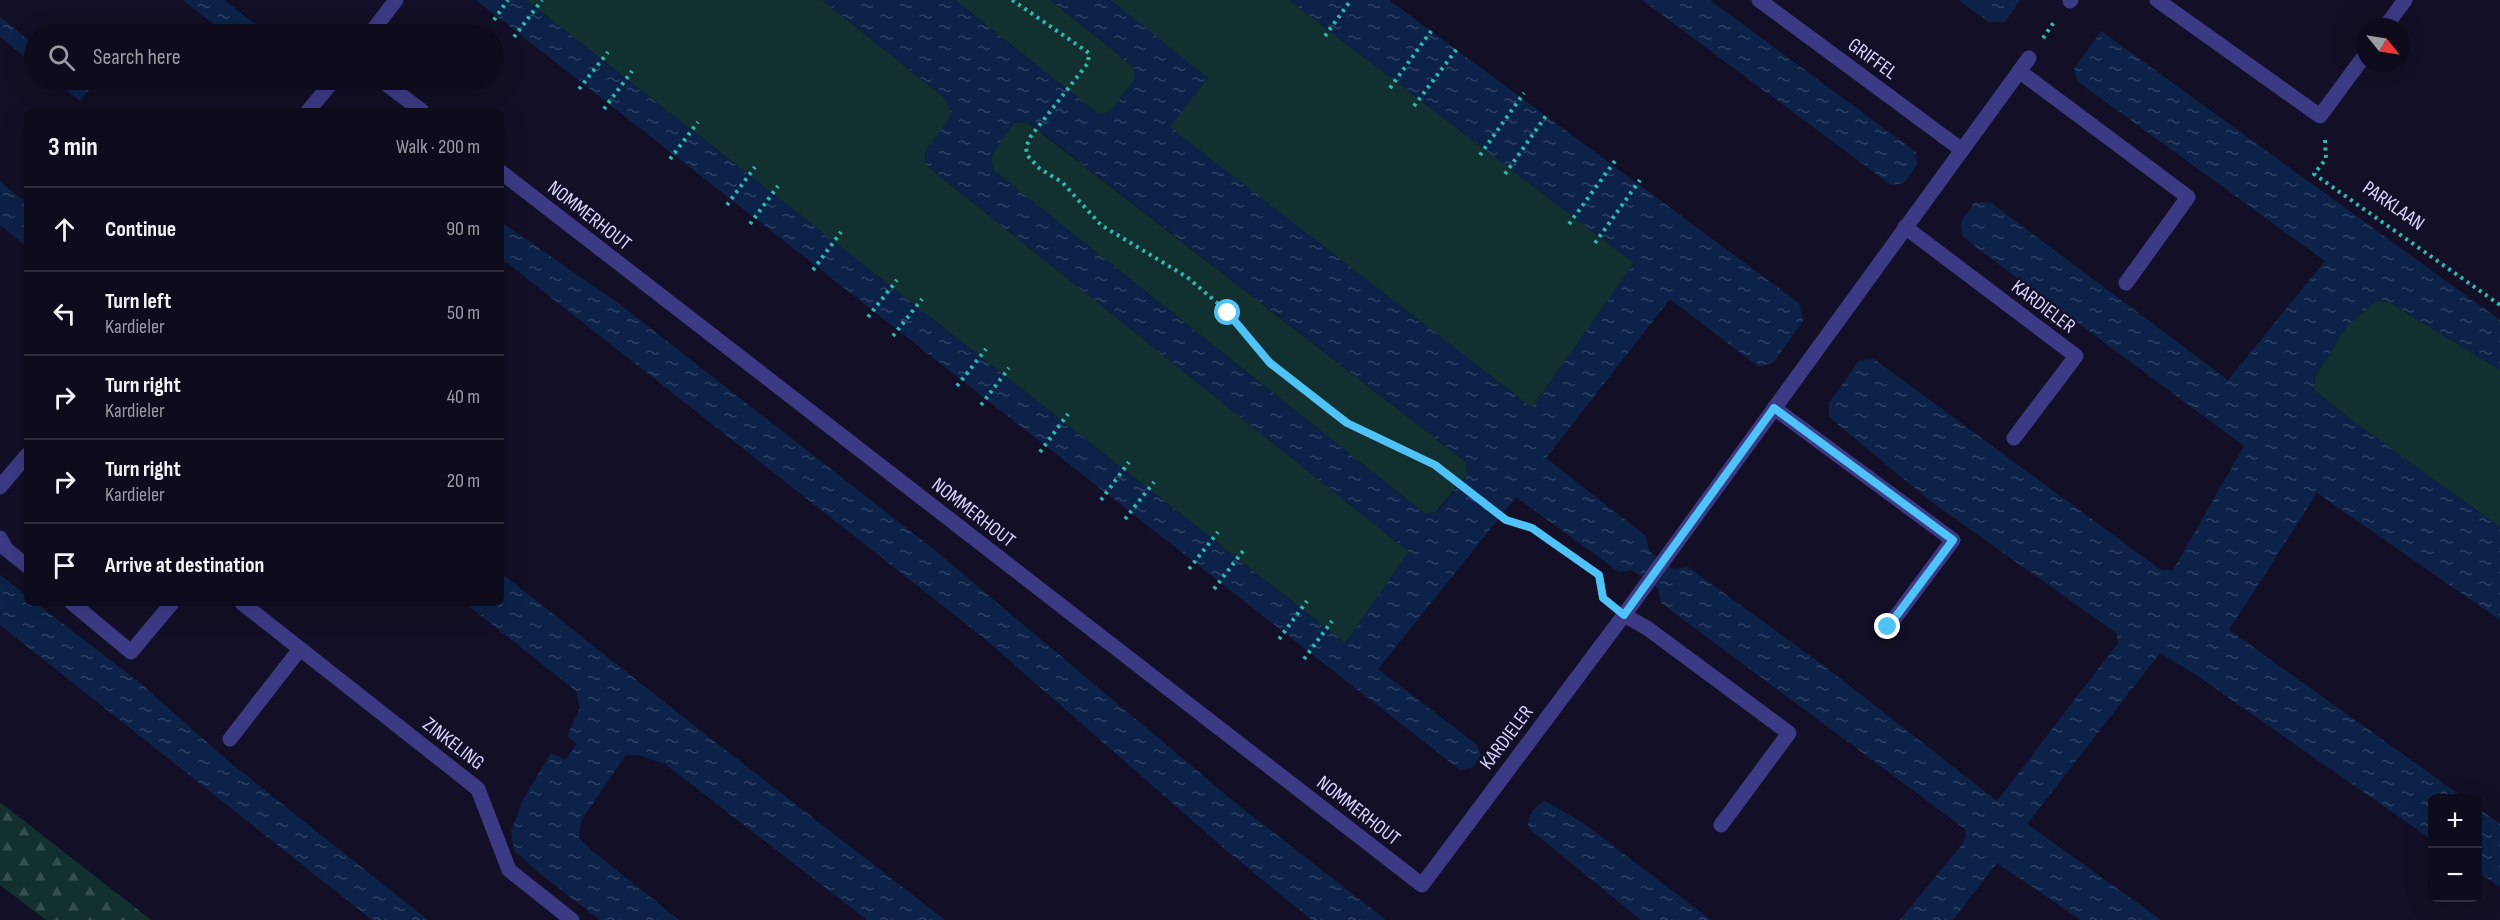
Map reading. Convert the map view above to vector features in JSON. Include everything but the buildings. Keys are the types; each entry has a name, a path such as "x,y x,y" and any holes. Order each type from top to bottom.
{"street":[{"path":"378,24 396,0"},
{"name":"GRIFFEL","path":"1759,0 1962,150"},
{"path":"2157,0 2320,116 2356,67"},
{"path":"2392,18 2405,0"},
{"name":"KARDIELER","path":"1422,885 1624,615 2029,58"},
{"path":"2019,71 2188,197 2126,283"},
{"path":"311,108 326,90"},
{"path":"394,90 418,108"},
{"name":"NOMMERHOUT","path":"504,174 1422,885"},
{"name":"KARDIELER","path":"1905,227 2076,356 2014,438"},
{"path":"1774,408 1953,540 1888,627"},
{"path":"0,487 24,459"},
{"path":"0,538 6,549 24,564"},
{"path":"76,606 131,652 169,606"},
{"name":"ZINKELING","path":"246,606 478,789 509,870 572,920"},
{"path":"1624,615 1647,628 1789,733 1721,825"},
{"path":"230,739 300,649"}],"path":[{"path":"494,20 508,0"},
{"path":"514,37 542,0"},
{"path":"1012,0 1089,53 1088,63 1031,136 1026,147 1027,155 1040,168 1062,182 1101,225 1187,277 1228,313 1270,363 1347,423 1410,451 1435,465 1506,520 1532,528 1599,575 1603,598 1624,615"},
{"path":"1325,36 1351,0"},
{"path":"2029,58 2071,1"},
{"path":"1390,88 1434,27"},
{"path":"1414,106 1459,46"},
{"path":"579,89 608,52"},
{"path":"604,109 632,71"},
{"path":"1480,155 1524,93"},
{"path":"1505,174 1548,113"},
{"name":"PARKLAAN","path":"2320,116 2326,144 2326,159 2314,174 2500,306"},
{"path":"670,159 698,122"},
{"path":"1569,224 1615,161"},
{"path":"727,205 755,167"},
{"path":"1595,243 1641,180"},
{"path":"750,224 778,186"},
{"path":"813,270 841,232"},
{"path":"868,317 897,280"},
{"path":"893,336 922,298"},
{"path":"957,386 986,349"},
{"path":"981,405 1009,368"},
{"path":"1040,452 1068,414"},
{"path":"1101,500 1129,462"},
{"path":"1125,519 1154,482"},
{"path":"1189,569 1218,532"},
{"path":"1214,589 1243,551"},
{"path":"1279,639 1307,601"},
{"path":"1304,658 1332,621"}],"green space":[{"path":"526,0 822,0 944,97 951,110 949,120 925,151 926,165 1409,552 1345,643"},
{"path":"955,0 1050,0 1134,67 1135,79 1110,112 1098,114"},
{"path":"1111,0 1289,0 1634,263 1532,408 1169,127"},
{"path":"1027,122 1466,462 1467,474 1436,512 1425,514 993,170 991,156 1013,123"},
{"path":"2375,302 2389,302 2500,370 2500,527 2355,423 2314,390 2315,376 2347,326"},
{"path":"0,802 151,920 46,920 0,885"}],"water":[{"path":"183,0 224,0 255,24 213,24"},
{"path":"476,0 526,0 1345,643 1409,552 926,165 925,151 949,120 950,110 944,97 822,0 955,0 1098,114 1110,112 1135,79 1134,67 1050,0 1111,0 1208,78 1170,127 1532,408 1634,263 1289,0 1389,0 1799,303 1803,321 1774,362 1759,367 1670,299 1546,458 1646,536 1649,551 1673,569 1688,567 1827,668 1997,801 2118,643 2116,633 1929,500 1829,417 1829,403 1859,361 1874,359 2161,570 2173,570 2244,446 1982,252 1963,236 1961,222 1974,203 1990,202 2228,380 2325,261 2077,81 2074,69 2101,31 2500,320 2500,370 2389,302 2375,302 2347,326 2315,376 2314,390 2355,423 2500,527 2500,620 2317,493 2229,630 2458,794 2428,794 2428,837 2196,675 2160,653 2027,824 2161,920 2081,920 1997,863 1953,920 1900,920 1963,843 1966,836 1965,829 1661,603 1658,588 1632,570 1619,572 1516,497 1378,669 1476,744 1481,754 1473,767 1460,770","holes":["1028,122 1466,462 1467,474 1437,512 1425,514 993,170 991,156 1013,123"]},
{"path":"1642,0 1710,0 1916,152 1917,165 1904,183 1891,185"},
{"path":"1958,0 2020,0 2005,22 1989,22"},
{"path":"0,17 24,37 24,56 0,37"},
{"path":"66,90 89,90 80,101"},
{"path":"0,182 24,201 24,245 0,225"},
{"path":"504,224 618,303 932,548 1238,805 1386,920 1312,920 1227,851 985,639 504,260"},
{"path":"0,575 24,594 24,606 40,606 140,683 228,761 428,920 372,920 0,625"},
{"path":"504,575 945,920 867,920 665,764 638,755 625,756 581,821 579,838 679,920 600,920 539,873 514,850 511,831 524,798 551,753 565,760 577,744 567,736 580,708 576,691 469,606 504,606"},
{"path":"1545,801 1583,823 1711,920 1641,920 1528,828 1532,812"},
{"path":"2482,811 2500,824 2500,887 2482,875"}],"route":[{"path":"1228,313 1270,363 1347,423 1410,451 1435,465 1506,520 1532,528 1599,575 1603,598 1624,615 1774,408 1953,540 1888,627"}]}
